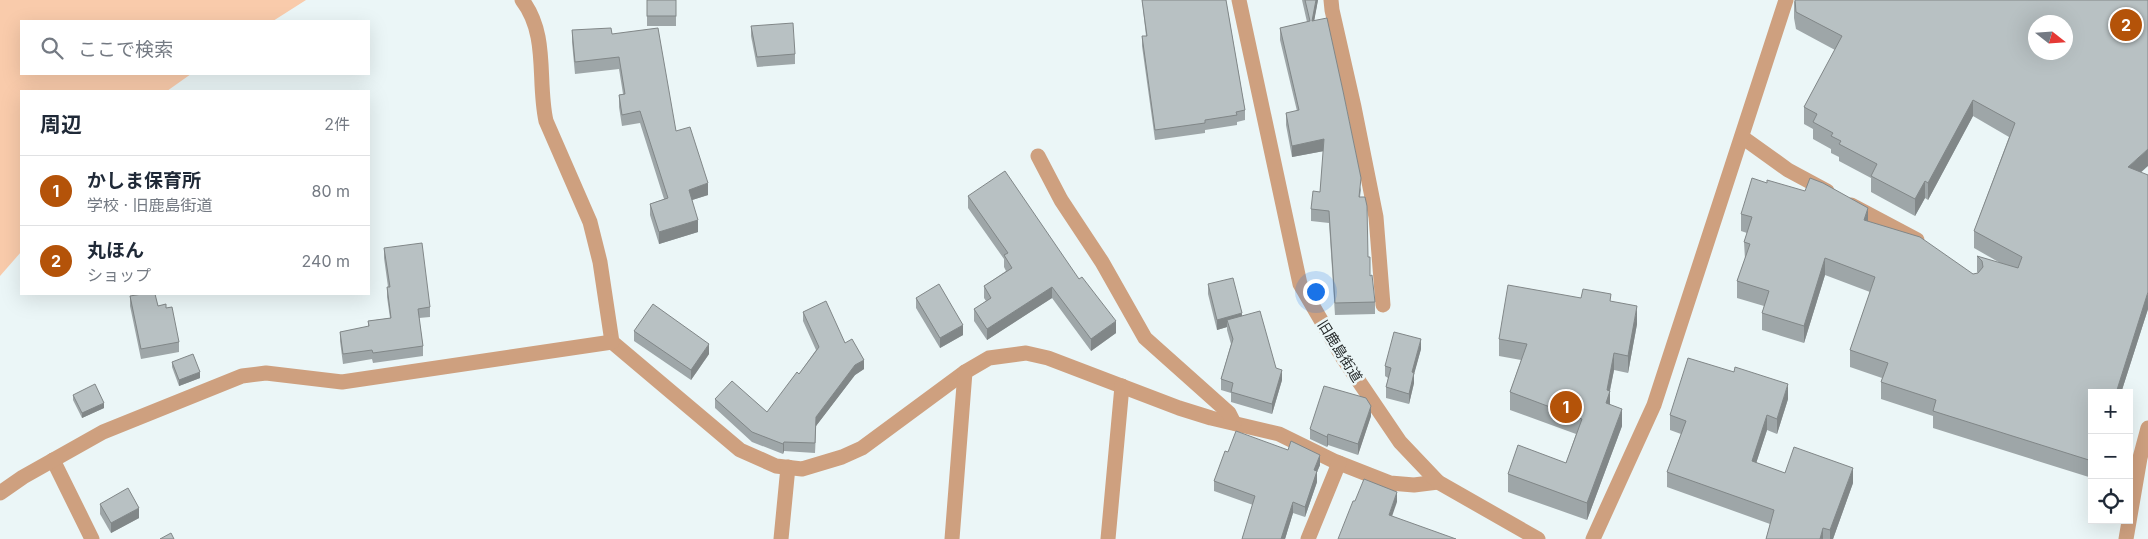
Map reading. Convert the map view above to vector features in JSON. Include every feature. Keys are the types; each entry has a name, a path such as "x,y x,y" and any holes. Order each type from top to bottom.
{"street":[{"path":"522,0 528,7 540,46 543,107 546,121 590,222 600,262 612,342 740,450 776,466 802,468 842,457 862,448 965,372 989,358 1026,352 1048,358 1179,408 1280,434 1339,463 1390,483 1414,485 1438,482"},
{"name":"旧鹿島街道","path":"1239,0 1300,284 1343,358 1400,442 1438,482 1538,539"},
{"path":"1331,0 1376,217 1382,305"},
{"path":"1593,539 1654,406 1786,0"},
{"path":"1742,137 1788,170 1916,240 1930,250"},
{"path":"1038,156 1061,200 1102,262 1145,338 1229,413 1234,423"},
{"path":"0,493 103,432 242,376 266,373 342,382 612,342"},
{"path":"952,539 965,372"},
{"path":"1108,539 1122,386"},
{"path":"2126,539 2140,458 2148,428"},
{"path":"53,460 92,539"},
{"path":"1308,539 1339,463"},
{"path":"781,539 788,467"}],"shaded area":[{"path":"0,0 306,0 275,20 20,20 20,75 190,75 168,90 20,90 20,253 0,276"}],"building":[{"path":"647,0 676,0 676,16 647,16"},
{"path":"1142,0 1226,0 1245,110 1236,112 1237,115 1205,120 1205,123 1155,130 1142,36 1147,36"},
{"path":"1305,0 1316,0 1312,21 1327,18 1361,178 1359,197 1365,197 1367,206 1368,257 1370,257 1370,276 1372,275 1375,302 1335,303 1329,211 1311,209 1313,191 1320,192 1324,139 1292,146 1286,113 1299,110 1280,28 1310,21"},
{"path":"1795,0 2148,0 2148,149 2128,167 2148,175 2148,292 2117,389 2088,389 2088,460 1933,411 1936,400 1881,382 1888,363 1850,350 1875,277 1825,258 1804,326 1762,313 1769,291 1737,281 1750,244 1744,242 1752,217 1741,214 1752,178 1767,183 1767,180 1805,191 1810,178 1823,183 1868,208 1864,220 1920,237 1973,274 1978,273 1983,267 1982,261 1977,256 2018,268 2022,257 1974,231 2015,123 1973,100 1928,183 1925,181 1915,199 1871,176 1877,164 1839,144 1841,141 1831,136 1833,133 1813,122 1817,114 1804,107 1842,36 1796,12"},
{"path":"793,23 795,54 757,57 751,26"},
{"path":"611,28 612,34 658,28 676,131 690,127 708,183 689,190 698,220 659,232 650,204 668,198 640,111 622,115 619,95 625,94 619,57 575,62 572,30"},
{"path":"1005,171 1079,279 1082,277 1116,321 1091,339 1052,287 987,329 974,309 991,298 984,286 1012,268 1004,255 1008,253 968,196"},
{"path":"422,243 430,307 418,309 423,346 373,353 372,350 343,354 340,332 369,326 368,321 391,318 387,287 390,287 384,248"},
{"path":"1233,278 1242,313 1217,320 1208,284"},
{"path":"939,284 963,325 940,338 916,298"},
{"path":"1508,285 1581,298 1583,289 1611,294 1610,301 1637,306 1628,356 1614,353 1607,390 1610,391 1606,403 1622,409 1587,503 1508,474 1518,445 1566,463 1582,419 1510,392 1527,344 1499,339"},
{"path":"155,295 158,306 166,304 166,308 172,307 179,342 141,349 130,296"},
{"path":"826,301 845,343 852,339 864,360 855,365 816,417 815,443 784,442 783,444 752,432 715,399 732,381 767,412 797,372 799,374 819,347 803,312"},
{"path":"653,304 709,344 691,370 634,331"},
{"path":"1260,311 1276,368 1282,370 1272,404 1231,392 1233,383 1221,379 1233,339 1227,320"},
{"path":"1394,332 1421,339 1412,372 1414,373 1409,394 1386,387 1391,368 1385,366"},
{"path":"193,354 200,372 179,380 172,362"},
{"path":"1688,358 1734,372 1735,367 1788,384 1777,419 1767,415 1752,461 1785,473 1794,447 1853,468 1830,530 1823,528 1820,539 1766,539 1774,510 1667,472 1686,421 1670,415"},
{"path":"95,384 104,403 82,413 73,395"},
{"path":"1324,386 1366,398 1371,406 1358,444 1328,434 1327,437 1310,429"},
{"path":"1236,431 1288,450 1291,441 1320,455 1314,470 1317,471 1305,507 1293,502 1281,539 1242,539 1255,496 1214,481 1225,451 1228,452"},
{"path":"1364,479 1397,492 1389,515 1456,539 1338,539"},
{"path":"128,488 139,508 111,523 100,504"},
{"path":"171,533 174,539 160,539"}],"place":[{"name":"丸ほん","path":"2126,25"},
{"name":"かしま保育所","path":"1566,407"}]}
